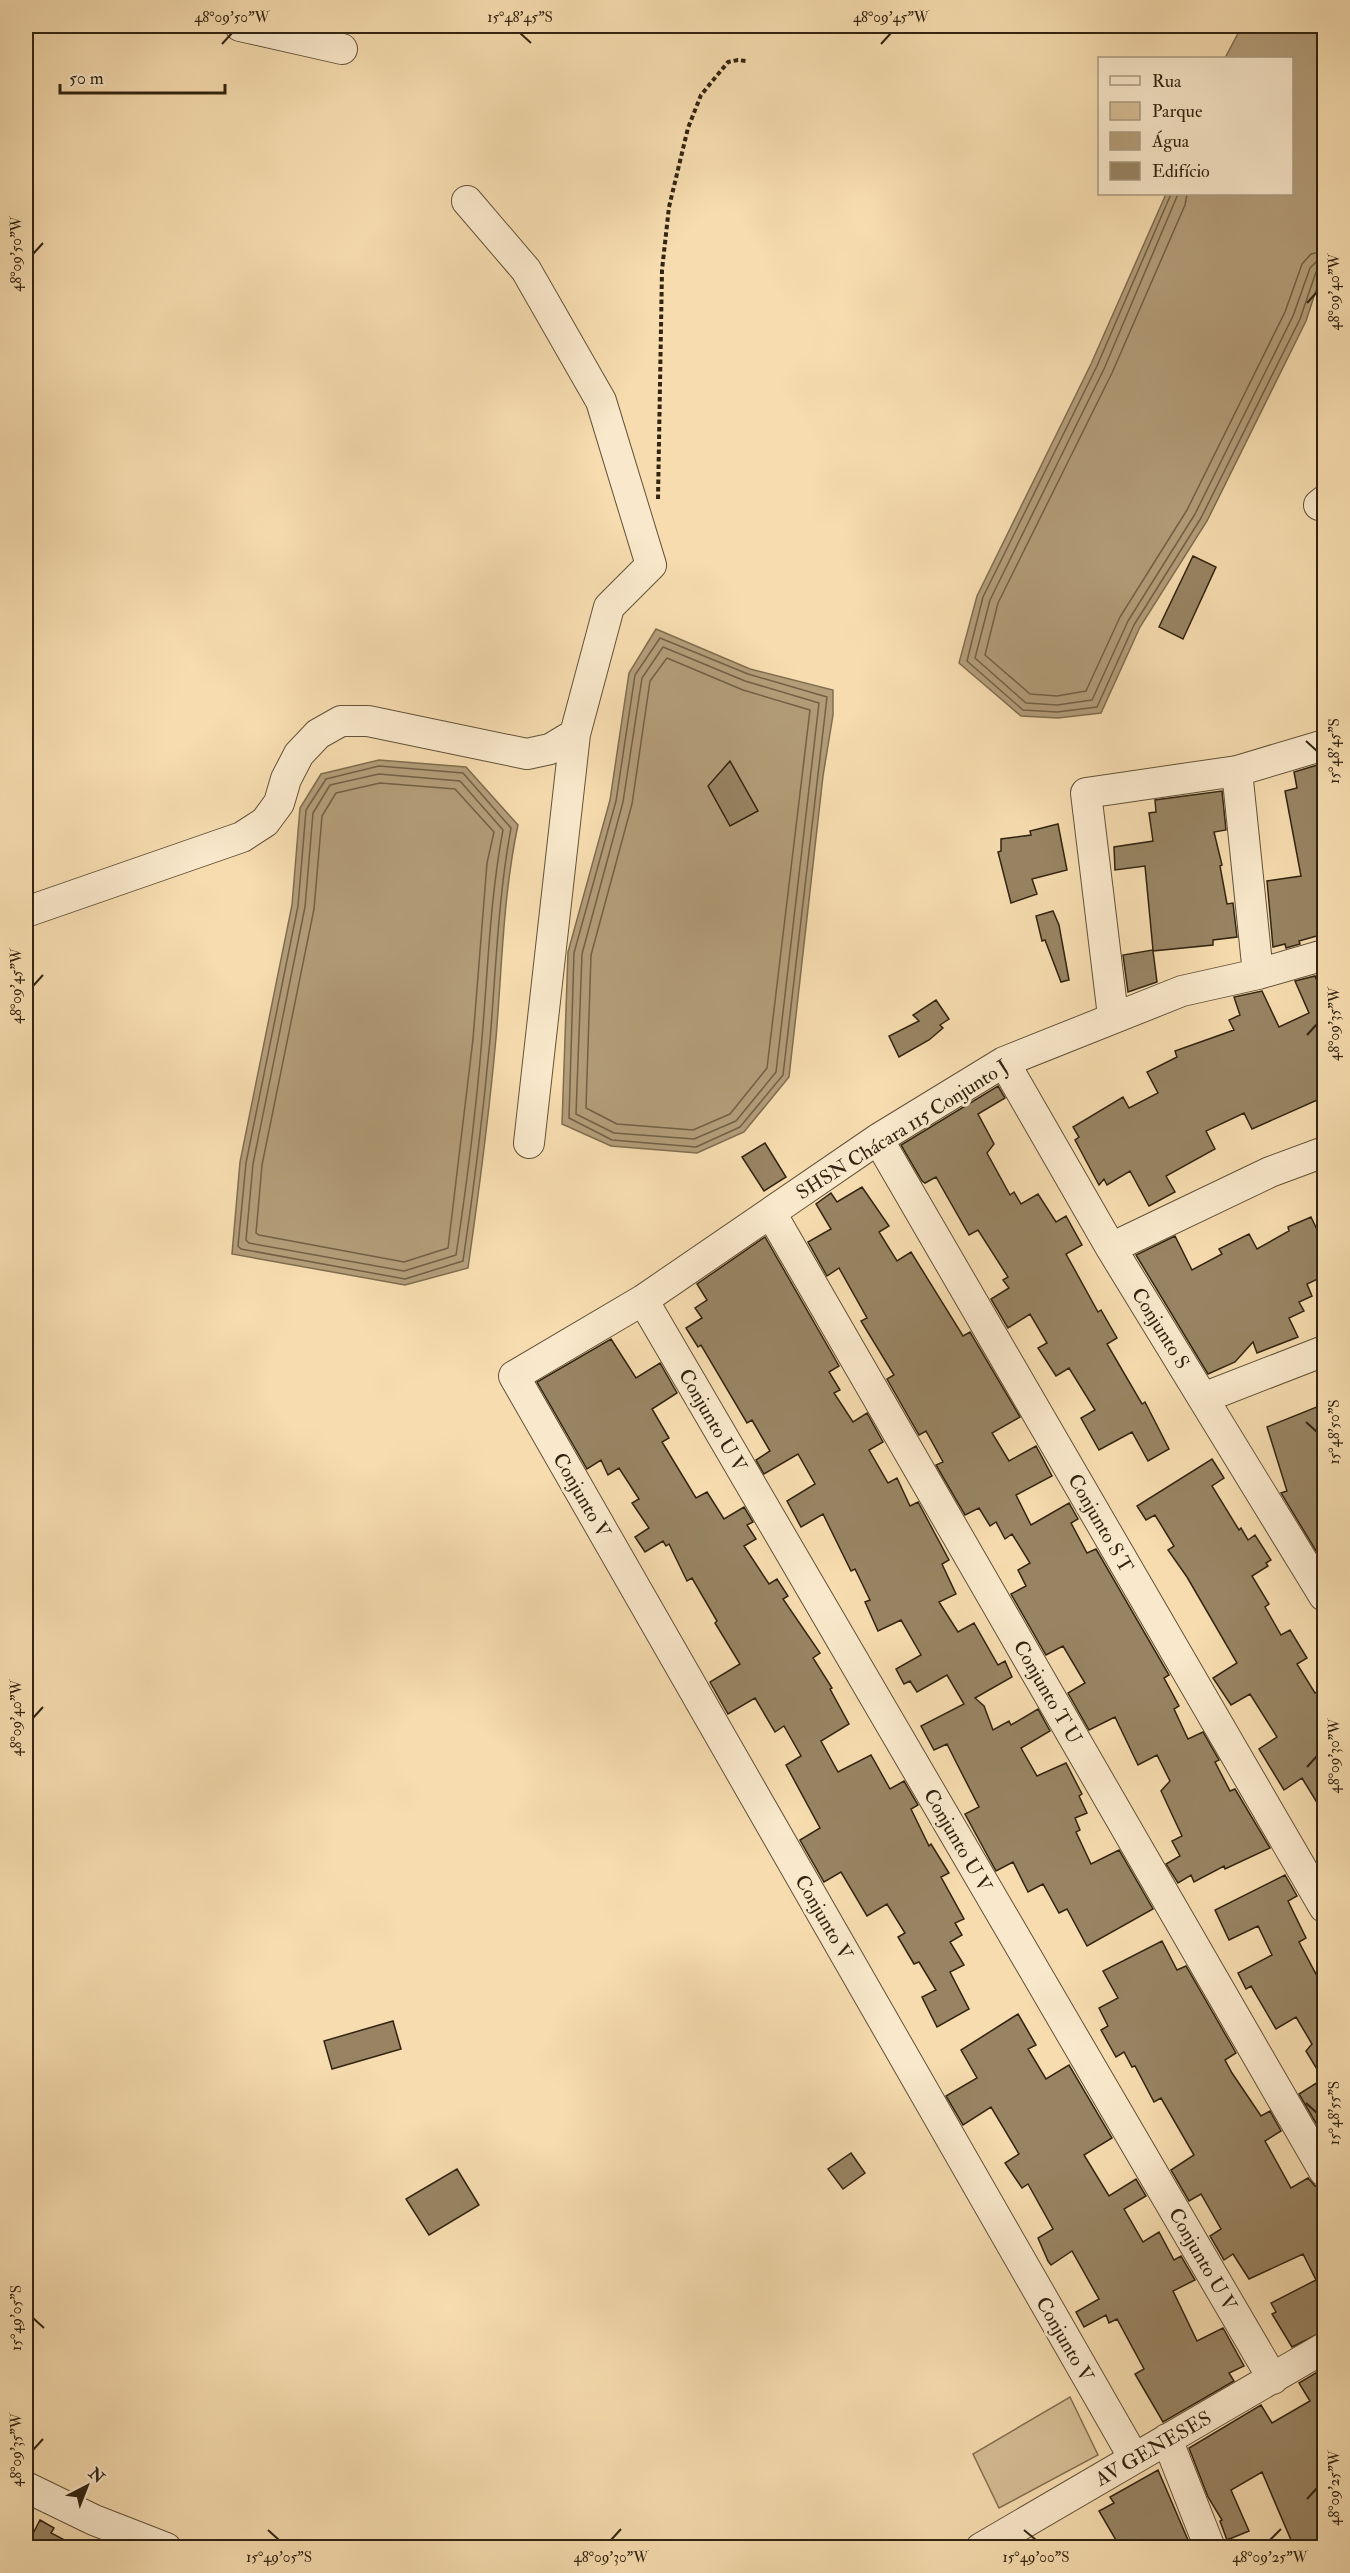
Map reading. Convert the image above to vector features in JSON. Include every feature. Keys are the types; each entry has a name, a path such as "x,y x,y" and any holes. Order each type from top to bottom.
{"street":[{"path":"240,26 342,49"},
{"path":"467,201 526,270 601,400 651,565 609,607 575,734 529,1143"},
{"path":"26,912 242,837 264,822 279,803 286,779 299,754 318,734 341,721 368,721 527,754 550,749 575,734"},
{"path":"1113,1016 1086,793 1237,771 1324,745"},
{"path":"1237,771 1258,974"},
{"name":"SHSN Chácara 115 Conjunto J","path":"514,1376 643,1300 878,1139 1004,1062 1113,1016 1182,991 1258,974 1324,955"},
{"name":"Conjunto S","path":"1004,1062 1111,1248 1324,1593"},
{"name":"Conjunto S T","path":"878,1139 1324,1907"},
{"path":"1111,1248 1270,1172 1324,1152"},
{"name":"Conjunto T U","path":"771,1213 1324,2171"},
{"name":"Conjunto U V","path":"643,1300 1273,2379"},
{"path":"1203,1398 1324,1351"},
{"name":"Conjunto V","path":"514,1376 1134,2458"},
{"name":"AV GENESES","path":"981,2547 1324,2348"},
{"path":"1167,2439 1210,2547"},
{"path":"30,2499 94,2520 135,2542 166,2547"}],"path":[{"path":"658,501 662,270 669,207 688,128 701,95 728,62 746,61"}],"green space":[{"path":"1070,2397 1098,2455 999,2508 973,2454"}],"water":[{"path":"1242,26 1324,26 1324,266 1306,321 1207,521 1140,627 1101,713 1058,718 1021,716 959,663 977,596 1091,364 1166,195 1293,195 1293,57 1226,57"},
{"path":"656,629 750,669 833,690 833,715 823,776 789,1077 744,1132 697,1153 611,1146 562,1124 568,952 610,800 629,673"},
{"path":"379,760 466,767 518,825 506,904 493,1067 468,1268 405,1285 232,1254 240,1162 292,905 300,808 321,774"}],"building":[{"path":"1193,556 1216,567 1183,639 1159,627"},
{"path":"730,761 758,811 730,826 708,786"},
{"path":"1324,763 1324,934 1299,941 1300,944 1286,948 1285,944 1273,947 1267,881 1301,876 1285,791 1297,788 1294,772"},
{"path":"1222,791 1226,830 1214,832 1222,865 1220,866 1227,904 1233,903 1237,937 1213,940 1213,945 1153,951 1157,982 1128,992 1123,955 1153,950 1145,866 1115,870 1114,847 1153,841 1149,813 1156,812 1155,800"},
{"path":"1058,824 1067,870 1032,879 1037,894 1011,903 998,852 1001,851 1001,839 1031,835 1030,831"},
{"path":"1053,911 1059,925 1069,980 1061,982 1045,940 1042,941 1036,916"},
{"path":"1315,976 1324,997 1324,1097 1252,1129 1244,1113 1206,1131 1215,1149 1166,1176 1175,1192 1149,1206 1130,1171 1107,1185 1104,1179 1099,1185 1075,1140 1079,1137 1073,1127 1123,1097 1129,1108 1158,1093 1147,1072 1177,1057 1175,1051 1234,1030 1229,1020 1240,1015 1234,997 1262,991 1279,1027 1309,1013 1295,981"},
{"path":"936,1000 949,1019 940,1025 943,1028 929,1040 899,1057 889,1036 919,1021 913,1015"},
{"path":"998,1086 1005,1098 978,1114 994,1144 987,1153 1010,1195 1014,1192 1021,1204 1038,1194 1056,1222 1066,1216 1082,1245 1066,1254 1098,1312 1101,1310 1117,1338 1107,1344 1142,1404 1145,1402 1169,1449 1148,1461 1132,1432 1099,1450 1081,1418 1095,1410 1069,1368 1056,1376 1038,1348 1047,1343 1030,1314 1008,1328 991,1299 1009,1288 1003,1280 1008,1277 978,1230 969,1235 936,1177 925,1183 922,1181 901,1145"},
{"path":"765,1143 786,1177 764,1191 742,1157"},
{"path":"862,1187 889,1226 879,1232 897,1261 911,1252 963,1336 970,1332 1020,1417 992,1433 1009,1461 1036,1446 1052,1476 1016,1495 1031,1525 1069,1503 1078,1519 1071,1523 1087,1553 1096,1549 1169,1675 1164,1678 1179,1706 1174,1709 1188,1739 1203,1732 1219,1760 1215,1762 1230,1791 1235,1789 1270,1848 1225,1869 1224,1866 1194,1882 1191,1875 1178,1883 1166,1864 1180,1856 1172,1841 1182,1836 1161,1791 1170,1781 1157,1755 1138,1765 1115,1717 1089,1730 1068,1693 1085,1683 1063,1646 1046,1655 1011,1594 1026,1586 1018,1570 1030,1563 1012,1534 1005,1539 996,1522 990,1526 979,1508 965,1515 936,1465 943,1462 926,1431 919,1435 887,1379 894,1375 861,1321 867,1318 839,1268 827,1276 808,1242 831,1229 816,1204 831,1193 837,1202"},
{"path":"1311,1217 1324,1244 1324,1276 1307,1284 1312,1296 1299,1302 1304,1311 1289,1318 1298,1337 1257,1353 1253,1342 1235,1362 1208,1374 1136,1255 1175,1236 1192,1270 1222,1254 1219,1249 1249,1234 1257,1249 1289,1231 1288,1227"},
{"path":"765,1237 839,1366 829,1372 840,1390 834,1393 853,1422 867,1413 883,1442 869,1450 888,1483 897,1478 910,1506 918,1502 949,1560 942,1564 956,1594 939,1602 958,1632 974,1623 998,1665 1005,1661 1012,1677 975,1698 984,1706 993,1730 1009,1721 1011,1725 1038,1709 1050,1731 1021,1748 1037,1776 1066,1763 1082,1794 1079,1796 1087,1813 1075,1818 1080,1830 1076,1832 1091,1864 1119,1850 1153,1909 1087,1946 1067,1909 1059,1913 1043,1884 1028,1892 1013,1862 996,1871 965,1814 979,1807 947,1744 934,1750 921,1726 964,1704 947,1675 917,1692 910,1681 904,1684 896,1669 921,1655 901,1620 878,1631 865,1602 870,1600 855,1569 851,1571 823,1514 801,1527 787,1501 815,1484 798,1454 764,1474 756,1460 770,1451 752,1420 747,1423 701,1345 698,1347 686,1328 702,1318 695,1308 707,1300 697,1284"},
{"path":"611,1339 636,1378 660,1363 677,1393 652,1409 669,1438 662,1442 696,1498 707,1492 724,1519 744,1507 753,1522 747,1525 756,1539 744,1546 769,1584 777,1579 788,1596 783,1599 820,1653 813,1658 832,1688 830,1689 849,1724 821,1741 838,1772 871,1755 890,1789 904,1781 918,1805 911,1809 929,1846 931,1844 949,1873 941,1877 964,1919 955,1923 962,1935 950,1942 964,1965 950,1972 969,2009 937,2027 922,1997 936,1990 919,1962 914,1964 898,1937 905,1933 887,1904 867,1916 841,1872 824,1882 800,1840 820,1828 786,1765 801,1756 784,1726 775,1732 755,1698 728,1714 710,1682 740,1664 715,1623 717,1621 692,1578 687,1581 669,1544 666,1546 663,1541 645,1552 635,1537 649,1528 632,1503 639,1499 619,1468 608,1475 601,1460 587,1469 537,1382"},
{"path":"1324,1404 1324,1564 1281,1493 1287,1491 1267,1427"},
{"path":"1212,1459 1224,1478 1212,1486 1239,1530 1241,1528 1248,1540 1255,1535 1271,1560 1266,1563 1268,1566 1252,1576 1269,1604 1265,1607 1281,1635 1290,1630 1307,1658 1297,1664 1315,1693 1324,1687 1324,1814 1302,1778 1284,1790 1259,1749 1277,1737 1250,1694 1231,1705 1213,1678 1237,1663 1187,1577 1168,1550 1174,1546 1155,1515 1146,1520 1137,1506"},
{"path":"1285,1875 1297,1896 1288,1901 1306,1938 1299,1942 1316,1974 1324,1968 1324,2137 1299,2094 1323,2079 1306,2051 1312,2044 1296,2017 1276,2029 1251,1986 1246,1989 1238,1973 1272,1955 1258,1926 1229,1940 1215,1910"},
{"path":"1162,1941 1177,1970 1186,1966 1236,2053 1225,2060 1232,2073 1261,2116 1270,2111 1281,2131 1265,2141 1291,2188 1308,2178 1315,2186 1324,2188 1324,2331 1292,2347 1272,2314 1276,2312 1271,2303 1316,2280 1303,2254 1249,2279 1233,2254 1224,2260 1210,2236 1221,2229 1201,2194 1189,2201 1171,2170 1194,2155 1161,2098 1154,2102 1135,2066 1132,2067 1124,2052 1116,2057 1101,2030 1108,2026 1099,2008 1118,1998 1103,1971"},
{"path":"1018,2014 1036,2045 1028,2049 1046,2079 1069,2065 1112,2138 1084,2155 1109,2196 1136,2179 1146,2196 1124,2209 1143,2242 1159,2232 1174,2260 1181,2256 1195,2280 1173,2291 1197,2341 1223,2328 1244,2366 1229,2373 1234,2381 1163,2422 1135,2374 1144,2369 1117,2319 1109,2323 1106,2315 1084,2327 1076,2312 1099,2299 1072,2251 1051,2265 1048,2261 1038,2238 1053,2229 1028,2184 1022,2188 1005,2163 1019,2154 991,2107 963,2125 946,2096 977,2078 961,2050"},
{"path":"393,2021 401,2049 332,2069 324,2041"},
{"path":"851,2153 865,2173 843,2189 828,2169"},
{"path":"457,2169 479,2205 429,2235 406,2199"},
{"path":"1324,2368 1324,2547 1294,2547 1262,2472 1231,2490 1249,2531 1227,2540 1220,2521 1222,2520 1208,2497 1189,2448 1261,2405 1272,2423 1310,2401 1299,2383"},
{"path":"1158,2470 1191,2547 1120,2547 1099,2511 1114,2503 1110,2497"},
{"path":"40,2520 54,2528 51,2533 78,2547 26,2547"}]}
